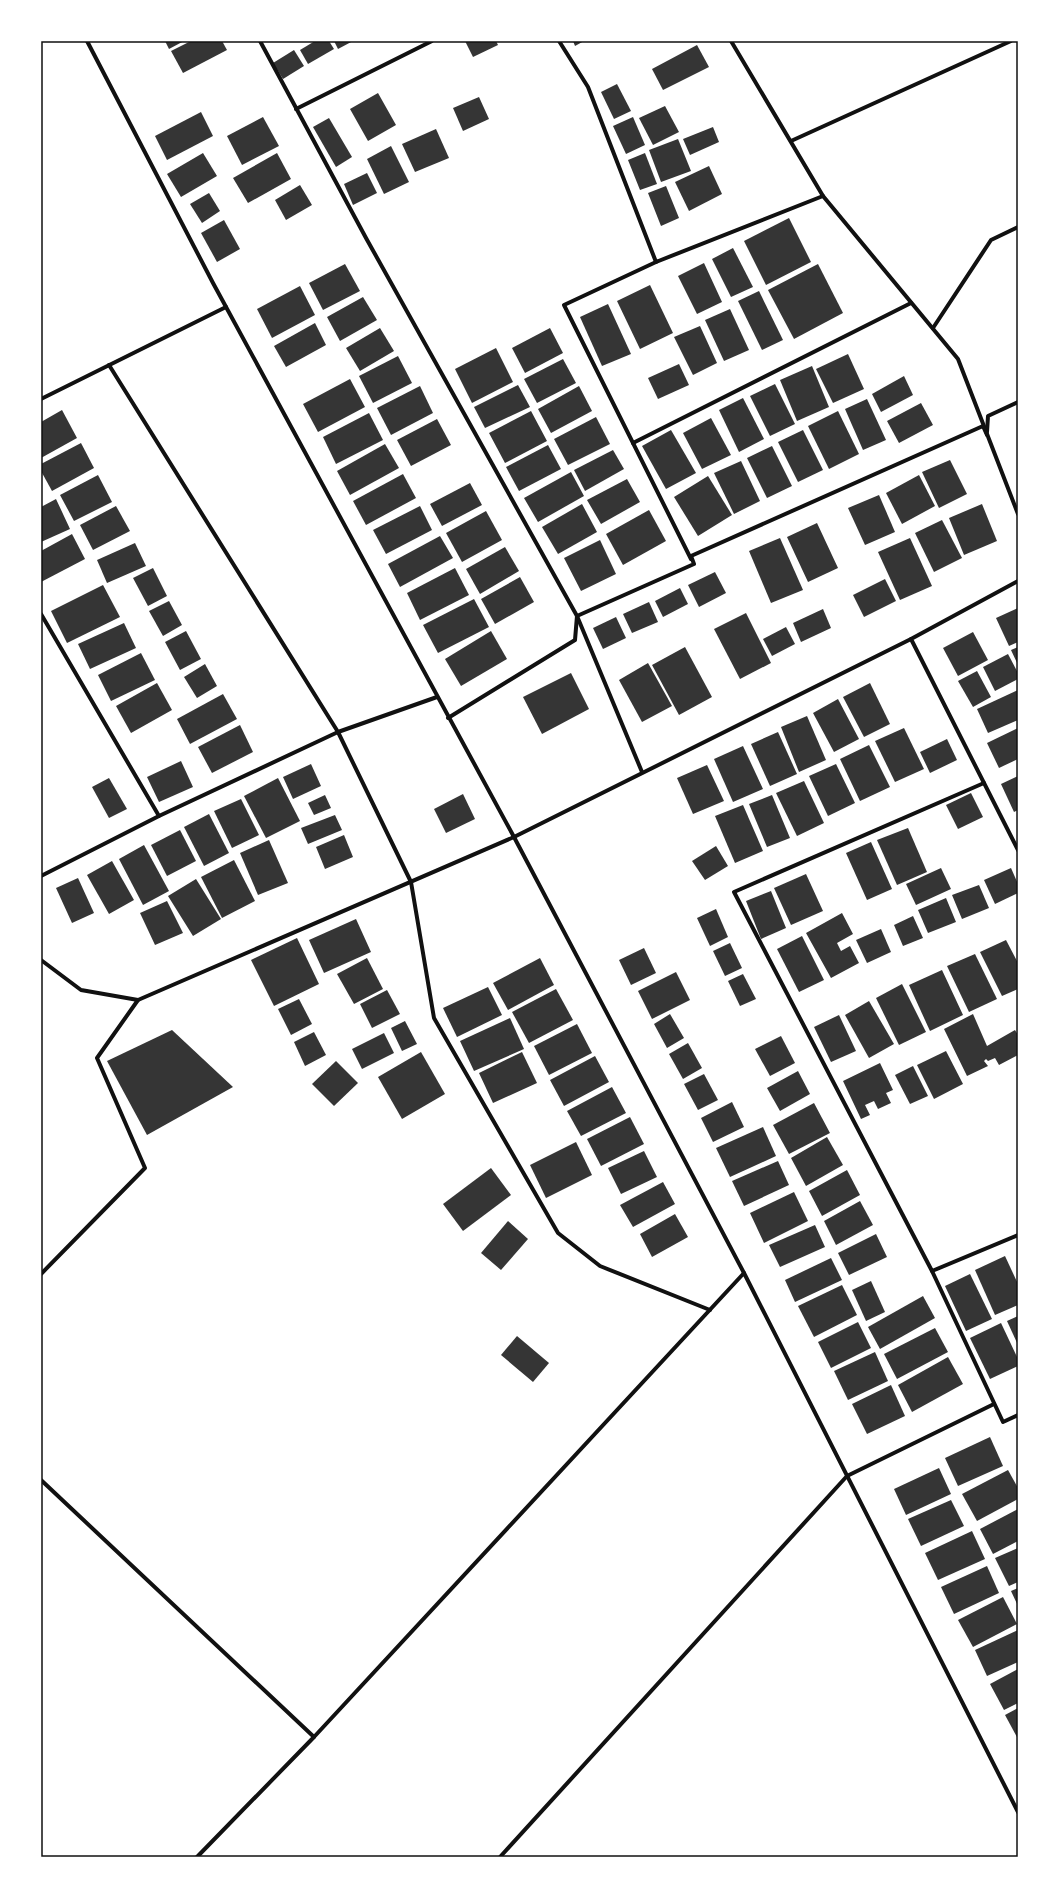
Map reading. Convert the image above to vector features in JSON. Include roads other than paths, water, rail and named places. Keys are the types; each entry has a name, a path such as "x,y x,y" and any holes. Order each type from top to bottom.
{"street":[{"path":"87,41 226,307 514,838 744,1273 1018,1812"},
{"path":"260,41 366,238 577,616 642,772"},
{"path":"296,109 432,41"},
{"path":"559,41 588,86 656,262"},
{"path":"731,41 823,196 958,359 1018,514"},
{"path":"790,141 1011,41"},
{"path":"694,564 564,305 656,262 823,196"},
{"path":"933,328 991,240 1018,227"},
{"path":"633,443 911,303"},
{"path":"41,399 226,307"},
{"path":"109,365 338,732 411,882 434,1018 558,1233 600,1266 710,1310"},
{"path":"987,435 988,416 1018,402"},
{"path":"694,564 691,556 983,426 987,435"},
{"path":"577,616 694,564"},
{"path":"41,1274 145,1168 97,1058 138,1000 514,838 642,772 911,639 1018,581"},
{"path":"41,614 159,816"},
{"path":"448,718 575,640 577,616"},
{"path":"911,639 1018,850"},
{"path":"41,869 42,875 159,816 338,732 437,697"},
{"path":"984,783 734,892 932,1271 1003,1422 1017,1418"},
{"path":"41,960 81,990 138,1000"},
{"path":"932,1271 1018,1234"},
{"path":"197,1857 314,1737 744,1273"},
{"path":"500,1857 847,1476 994,1404"},
{"path":"41,1480 314,1737"}]}
